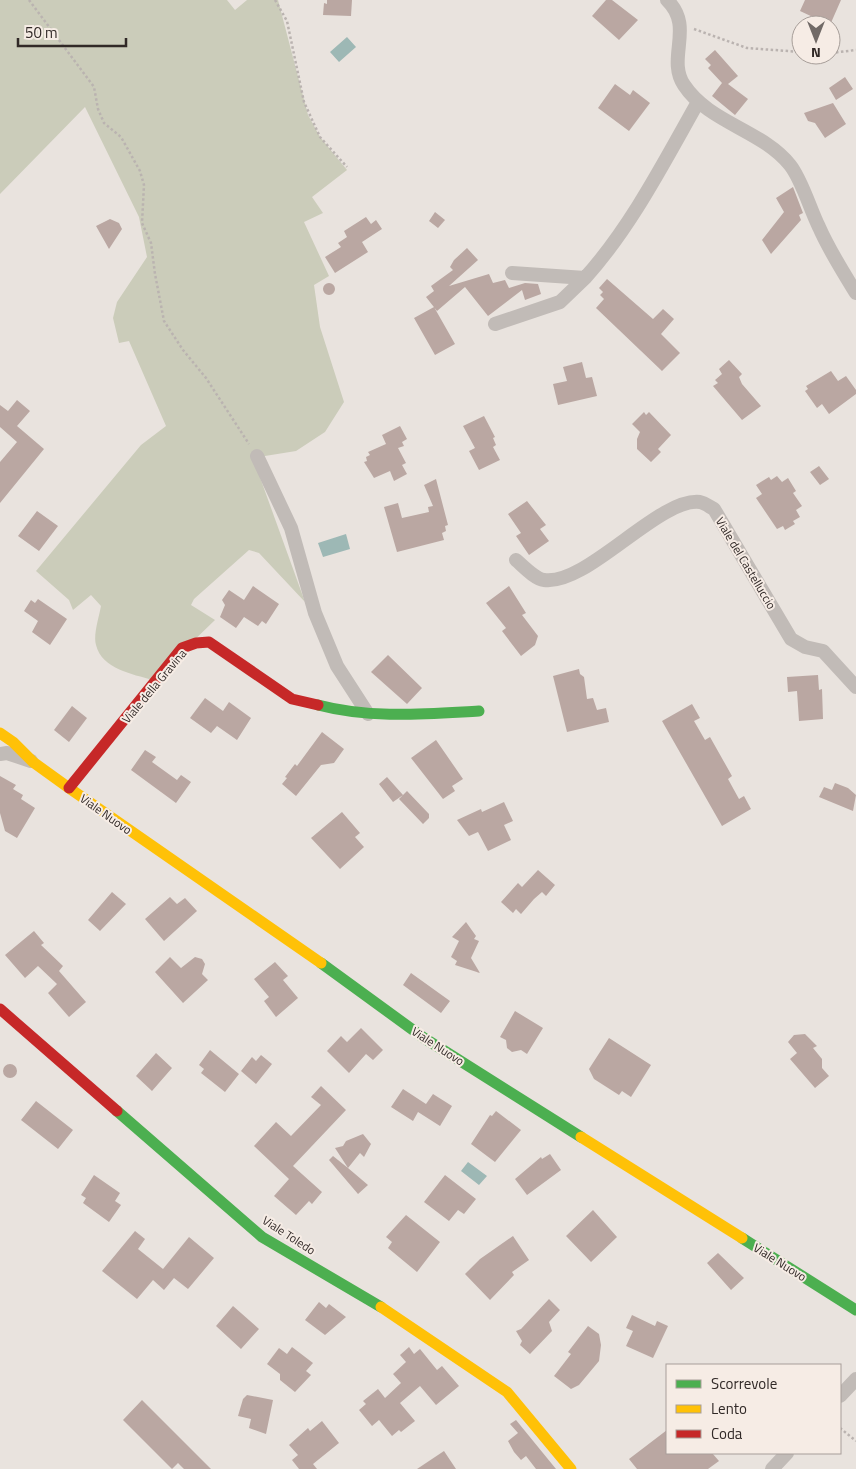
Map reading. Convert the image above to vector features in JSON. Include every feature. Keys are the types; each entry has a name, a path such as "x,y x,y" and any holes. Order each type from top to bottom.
{"street":[{"path":"667,0 681,24 679,77 698,102 763,142 790,165 820,230 856,294"},
{"path":"494,324 560,302 585,278 616,238 660,169 698,102"},
{"path":"512,273 585,278"},
{"path":"257,456 291,528 315,613 337,666 368,714"},
{"name":"Viale del Castelluccio","path":"516,560 542,580 559,580 583,567 678,506 701,502 714,510 791,639 805,647 823,650 856,686"},
{"name":"Viale della Gravina","path":"69,788 182,648 196,643 209,642 292,699 340,711 396,716 479,711"},
{"name":"Viale Nuovo","path":"0,733 13,742 33,762 69,788 305,952 424,1038 856,1310"},
{"name":"Viale Nuovo","path":"2,753 33,762"},
{"name":"Viale Toledo","path":"0,1009 262,1237 393,1314 507,1392 571,1469"},
{"path":"841,1395 856,1379"},
{"path":"772,1469 786,1454"}],"path":[{"path":"29,0 94,87 98,109 104,123 121,138 140,171 144,185 142,223 152,243 155,274 164,321 183,350 206,378 257,456"},
{"path":"275,0 287,21 304,102 320,137 347,168"},
{"path":"681,24 747,48 791,51"},
{"path":"841,52 856,50"},
{"path":"841,1429 856,1441"}],"green space":[{"path":"0,0 227,0 235,10 247,0 278,0 308,115 320,137 347,170 312,197 323,213 304,222 329,276 314,285 320,327 344,402 325,432 296,451 253,458 305,602 259,553 249,550 194,599 191,605 215,620 153,680 127,673 104,660 96,645 95,636 101,606 91,595 73,610 69,600 36,571 141,445 166,426 129,341 119,343 113,318 117,302 147,257 139,217 85,107 0,194"}],"water":[{"path":"347,37 356,47 339,62 330,52"},
{"path":"346,534 350,549 323,557 318,543"},
{"path":"468,1162 487,1176 479,1185 461,1171"}],"building":[{"path":"327,0 352,0 351,16 323,15 324,3 327,4"},
{"path":"606,0 612,0 638,20 619,40 592,16"},
{"path":"805,0 841,0 834,15 809,15 800,11"},
{"path":"715,50 738,76 728,84 748,99 735,115 712,96 722,83 708,68 711,65 705,59"},
{"path":"845,77 853,89 836,100 829,88"},
{"path":"615,84 630,95 633,90 650,103 629,131 598,108"},
{"path":"833,103 846,124 825,138 815,123 808,121 804,113"},
{"path":"793,187 803,213 799,215 801,220 771,254 762,240 784,212 776,198"},
{"path":"435,212 445,220 438,228 429,221"},
{"path":"366,217 371,224 376,220 382,229 362,242 368,252 335,273 325,257 341,247 338,243 347,237 344,231"},
{"path":"110,219 119,223 122,229 109,249 96,226"},
{"path":"467,248 478,260 449,286 489,274 493,283 505,280 509,288 525,283 538,284 541,294 525,300 522,290 488,316 465,287 437,311 426,297 434,291 431,286 453,270 450,267 454,260"},
{"path":"607,279 653,319 663,309 674,319 661,334 680,353 662,371 596,308 604,299 600,295 603,292 599,288"},
{"path":"329,283 335,289 329,295 323,289"},
{"path":"434,307 455,344 435,355 414,318"},
{"path":"729,360 742,374 739,377 742,384 761,406 742,420 713,386 718,383 715,380 722,374 719,369"},
{"path":"582,362 586,378 592,377 597,396 558,405 553,384 567,381 563,367"},
{"path":"831,371 838,381 846,376 856,390 856,394 829,414 822,404 817,408 805,391 808,389 806,386"},
{"path":"17,400 30,411 17,426 44,449 0,503 0,462 17,442 0,427 0,405 8,411"},
{"path":"644,412 646,415 649,412 671,435 658,449 661,452 651,462 637,449 637,439 640,432 632,424"},
{"path":"484,416 495,437 493,438 496,445 493,447 500,460 479,470 469,451 475,448 463,426"},
{"path":"400,426 407,439 402,442 404,446 398,448 406,463 402,465 407,474 394,481 390,471 374,478 364,462 367,461 366,457 370,455 368,452 386,444 382,435"},
{"path":"819,466 829,479 820,485 810,472"},
{"path":"777,476 782,482 788,478 796,491 793,493 802,506 796,510 800,517 793,521 795,524 785,530 783,526 777,529 756,498 762,494 756,485 769,477 771,480"},
{"path":"436,479 448,525 445,526 446,531 442,533 444,540 397,552 384,507 398,503 402,518 429,512 428,507 433,506 424,485"},
{"path":"527,501 546,525 540,529 549,541 529,555 516,536 521,533 508,514"},
{"path":"37,511 58,526 39,551 18,536"},
{"path":"253,586 279,604 266,624 262,621 258,626 244,617 236,628 220,617 225,605 222,600 229,590 244,600"},
{"path":"509,586 526,613 522,615 538,636 535,645 521,656 502,631 506,628 486,603"},
{"path":"38,599 67,619 50,645 32,632 38,621 24,611 31,600 35,603"},
{"path":"388,655 422,688 407,704 371,672"},
{"path":"579,669 580,674 584,677 587,699 593,698 597,710 606,708 609,722 567,732 553,676"},
{"path":"818,675 819,690 822,689 823,719 799,721 797,691 788,692 787,677"},
{"path":"205,698 223,711 229,702 251,718 237,740 217,726 211,733 190,718"},
{"path":"692,704 700,718 694,721 705,740 710,737 732,776 728,779 739,799 744,796 751,809 722,826 662,721"},
{"path":"72,706 87,718 69,742 54,730"},
{"path":"322,732 344,749 334,763 321,765 296,796 282,784 295,764 297,766"},
{"path":"436,740 463,779 452,786 455,791 443,799 411,758"},
{"path":"145,750 156,757 152,762 177,780 181,775 191,782 176,803 131,770"},
{"path":"0,776 16,785 13,789 23,795 21,799 35,808 17,838 5,831 0,813"},
{"path":"387,777 403,795 393,802 379,784"},
{"path":"835,783 848,788 856,795 853,811 819,797 824,787 832,790"},
{"path":"407,791 429,814 429,818 423,824 399,799"},
{"path":"504,802 513,821 504,825 511,840 488,851 478,832 469,836 457,820 481,809 482,812"},
{"path":"342,812 360,833 355,837 364,847 340,869 311,838"},
{"path":"538,870 555,885 546,896 542,892 521,914 516,909 513,913 501,902 518,883 522,887"},
{"path":"112,892 126,904 100,931 88,920"},
{"path":"170,897 177,904 185,898 197,911 164,941 145,919"},
{"path":"466,922 476,936 474,939 479,941 471,958 480,973 455,965 457,961 451,957 459,941 452,937"},
{"path":"34,931 44,943 41,945 63,966 59,971 86,1002 69,1017 48,993 57,984 38,966 25,978 5,955"},
{"path":"170,957 181,968 195,957 202,959 205,964 202,974 208,980 183,1003 155,972"},
{"path":"275,962 288,976 283,980 298,998 276,1017 264,1001 269,997 254,979"},
{"path":"411,973 450,1001 441,1013 403,985"},
{"path":"515,1011 543,1028 527,1054 521,1050 512,1052 507,1048 506,1040 500,1037"},
{"path":"361,1028 383,1050 373,1060 366,1054 349,1073 327,1051 341,1036 347,1042"},
{"path":"805,1034 817,1046 813,1048 822,1059 822,1068 829,1076 815,1088 790,1059 797,1053 788,1042 794,1035"},
{"path":"609,1038 651,1065 631,1097 622,1091 619,1095 594,1079 589,1069"},
{"path":"210,1050 239,1074 225,1092 201,1073 204,1069 199,1065"},
{"path":"156,1053 172,1068 152,1091 136,1076"},
{"path":"261,1055 272,1064 256,1084 241,1071 252,1057 256,1061"},
{"path":"7,1064 13,1064 17,1071 13,1078 7,1078 3,1074 3,1068"},
{"path":"321,1086 346,1110 293,1166 322,1192 312,1204 309,1201 296,1215 274,1196 289,1179 254,1146 276,1122 291,1136 321,1105 311,1097"},
{"path":"403,1089 426,1104 433,1094 452,1106 440,1126 418,1112 413,1121 391,1107"},
{"path":"36,1101 73,1130 58,1149 21,1120"},
{"path":"496,1111 521,1130 495,1162 471,1144 490,1115 492,1116"},
{"path":"363,1134 371,1144 364,1157 360,1153 348,1168 335,1148 343,1146 346,1141"},
{"path":"550,1154 561,1170 527,1195 515,1179 541,1157 542,1159"},
{"path":"333,1156 368,1185 358,1194 329,1160"},
{"path":"94,1175 120,1193 115,1201 121,1205 109,1222 83,1203 86,1198 81,1195"},
{"path":"445,1175 476,1199 464,1214 458,1210 449,1221 424,1202"},
{"path":"593,1210 617,1237 591,1262 566,1236"},
{"path":"406,1215 440,1242 417,1272 388,1248 392,1242 386,1237"},
{"path":"135,1231 145,1239 138,1249 163,1269 189,1237 214,1258 188,1289 174,1278 164,1290 153,1280 137,1299 102,1271"},
{"path":"513,1236 529,1260 512,1272 514,1275 490,1300 465,1274 480,1259"},
{"path":"718,1253 744,1278 731,1290 707,1263"},
{"path":"549,1299 560,1310 549,1322 552,1331 530,1354 520,1345 522,1341 516,1331 521,1329"},
{"path":"319,1302 326,1308 329,1304 346,1317 325,1335 305,1320"},
{"path":"233,1306 259,1329 241,1349 216,1326"},
{"path":"632,1315 655,1326 657,1321 668,1326 653,1358 626,1346 633,1331 626,1328"},
{"path":"588,1326 599,1334 601,1345 599,1361 579,1385 571,1389 554,1376 571,1354 568,1352"},
{"path":"292,1347 313,1363 306,1371 311,1375 295,1392 280,1380 280,1374 267,1364 279,1348 287,1354"},
{"path":"409,1347 414,1354 420,1349 437,1370 442,1366 459,1386 436,1405 420,1386 400,1403 415,1421 401,1432 399,1430 392,1436 379,1420 372,1426 359,1410 366,1404 363,1401 378,1389 385,1398 401,1383 393,1374 406,1362 400,1355"},
{"path":"247,1395 273,1400 266,1434 249,1428 251,1419 238,1416 243,1399"},
{"path":"142,1400 211,1469 184,1469 178,1463 172,1469 123,1420"},
{"path":"516,1420 556,1469 536,1469 526,1456 521,1460 514,1452 508,1441 518,1433 510,1424"},
{"path":"322,1421 339,1443 313,1464 317,1469 299,1469 292,1460 298,1455 289,1445 308,1428 310,1431"},
{"path":"666,1431 666,1454 713,1454 719,1461 708,1469 637,1469 629,1459"},
{"path":"444,1451 456,1469 417,1469"}],"traffic: fast":[{"path":"318,705 378,714 479,711"},
{"path":"321,963 424,1038 581,1137"},
{"path":"117,1111 262,1237 381,1307"},
{"path":"742,1238 856,1310"}],"traffic: slow":[{"path":"0,733 13,742 33,762 69,788 321,963"},
{"path":"581,1137 742,1238"},
{"path":"381,1307 507,1392 571,1469"}],"traffic: jam":[{"path":"69,788 182,648 196,643 209,642 292,699 318,705"},
{"path":"0,1009 117,1111"}]}
